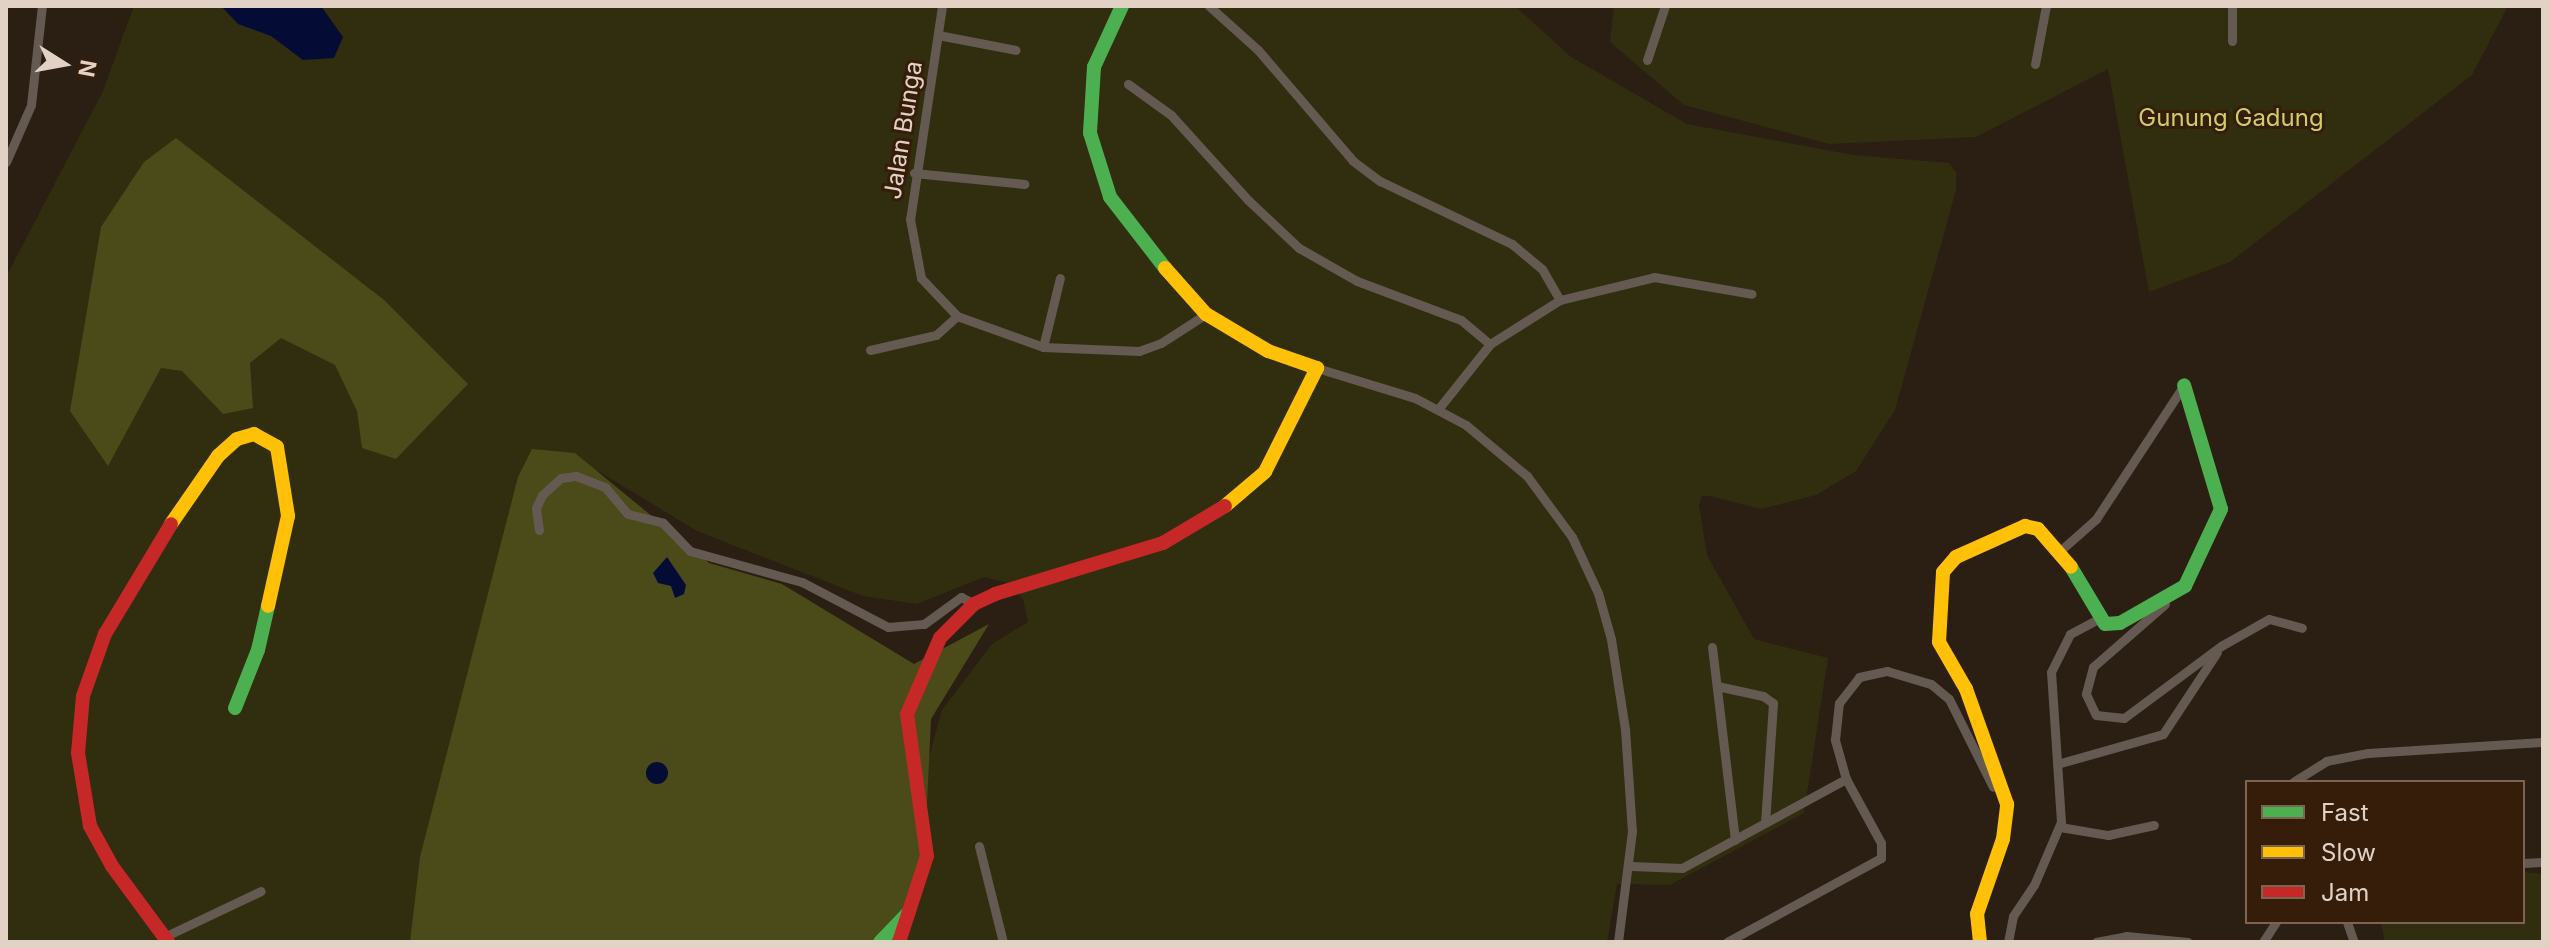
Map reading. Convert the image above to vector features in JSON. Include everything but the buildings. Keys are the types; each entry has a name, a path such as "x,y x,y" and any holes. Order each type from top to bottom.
{"street":[{"path":"6,162 31,105 42,6"},
{"name":"Jalan Bunga","path":"942,6 914,173 910,219 921,278 957,316 1043,347 1139,351 1161,343 1206,314"},
{"path":"1122,6 1094,67 1090,121 1097,165 1133,233 1206,314 1268,351 1439,408 1512,460 1539,488 1572,537 1598,593 1625,729 1631,866 1618,942"},
{"path":"1209,6 1258,50 1353,161 1401,192 1512,244 1542,269 1560,300"},
{"path":"1647,60 1665,6"},
{"path":"2035,64 2046,6"},
{"path":"2232,6 2232,41"},
{"path":"938,35 1016,50"},
{"path":"1128,84 1171,115 1299,248 1357,281 1461,320 1490,344"},
{"path":"914,173 1024,184"},
{"path":"1439,408 1490,344 1560,300 1654,277 1752,294"},
{"path":"1043,347 1060,278"},
{"path":"870,350 936,335 957,316"},
{"path":"899,942 924,870 928,837 906,731 907,714 930,655 952,624 974,604 1163,543 1211,518 1265,472 1317,368"},
{"path":"2061,550 2096,519 2184,385"},
{"path":"2184,385 2221,509 2185,586 2098,659 2086,685 2091,710 2111,720 2124,718 2221,646 2269,619 2302,628"},
{"path":"235,708 258,650 288,516 277,447 254,434 237,439 218,456 133,580 105,634 83,696 79,771 90,826 112,866 166,939 261,891"},
{"path":"539,530 536,508 542,495 561,478 576,476 605,487 628,514 663,523 690,551 802,582 888,627 917,627 961,597 974,604"},
{"path":"1980,942 1977,914 2003,839 2007,804 1985,754 1966,689 1939,642 1941,582 1956,557 2018,527 2038,529 2061,550 2098,619"},
{"path":"2008,942 2013,916 2060,827 2051,672 2070,634 2098,619 2120,623 2185,586"},
{"path":"2057,764 2163,734 2221,646"},
{"path":"1712,647 1735,840"},
{"path":"1727,942 1881,858 1881,843 1846,779 1835,740 1839,703 1859,677 1887,671 1931,684 1949,699 1984,770 2007,804"},
{"path":"1717,686 1763,696 1773,703 1762,808 1765,823"},
{"path":"2296,780 2326,761 2368,753 2543,742"},
{"path":"1631,866 1673,871 1846,779"},
{"path":"2060,827 2108,835 2154,825"},
{"path":"979,846 1003,942"},
{"path":"880,942 907,914"},
{"path":"2263,942 2275,924"},
{"path":"2096,942 2126,936 2188,942"}],"green space":[{"path":"134,6 1515,6 1571,57 1687,124 1853,155 1949,163 1956,172 1956,190 1895,410 1856,471 1816,495 1761,509 1710,496 1702,496 1699,505 1707,555 1754,639 1828,658 1804,813 1670,885 1617,884 1607,942 878,942 942,710 992,644 1028,622 1023,599 1008,583 984,577 917,604 863,596 697,531 598,471 573,464 452,942 6,942 6,277 103,91"},
{"name":"Gunung Gadung","path":"1614,6 2508,6 2472,75 2230,262 2149,292 2108,69 1976,137 1829,144 1684,105 1610,42"},
{"path":"2525,872 2543,874 2543,942 2385,942 2381,924 2525,924"}],"shaded area":[{"path":"221,6 321,6 343,37 334,58 303,60 271,36 238,24"},
{"path":"176,138 384,300 468,384 396,459 362,448 357,411 335,365 281,338 250,363 253,408 223,414 182,371 161,368 108,466 70,411 101,227 144,162"},
{"path":"532,449 575,453 709,563 782,584 914,664 989,624 931,719 923,889 904,942 410,942 420,857 518,477"},
{"path":"667,557 686,585 684,594 675,598 671,586 658,583 653,573"},
{"path":"657,762 665,765 668,773 665,781 657,784 649,781 646,773 649,765"}],"traffic: fast":[{"path":"1122,6 1094,67 1090,133 1110,197 1165,268"},
{"path":"2071,567 2105,624 2120,623 2185,586 2221,509 2184,385"},
{"path":"235,708 258,650 268,606"},
{"path":"880,942 907,914"}],"traffic: slow":[{"path":"1165,268 1206,314 1268,351 1317,368 1265,472 1225,506"},
{"path":"171,524 218,456 237,439 254,434 277,447 288,516 268,606"},
{"path":"1980,942 1977,914 2003,839 2007,804 1966,689 1939,642 1943,572 1956,557 2025,526 2038,529 2071,567"}],"traffic: jam":[{"path":"899,942 927,856 907,714 940,638 974,604 995,594 1163,543 1225,506"},
{"path":"168,942 112,866 90,826 78,753 83,696 105,634 171,524"}]}
